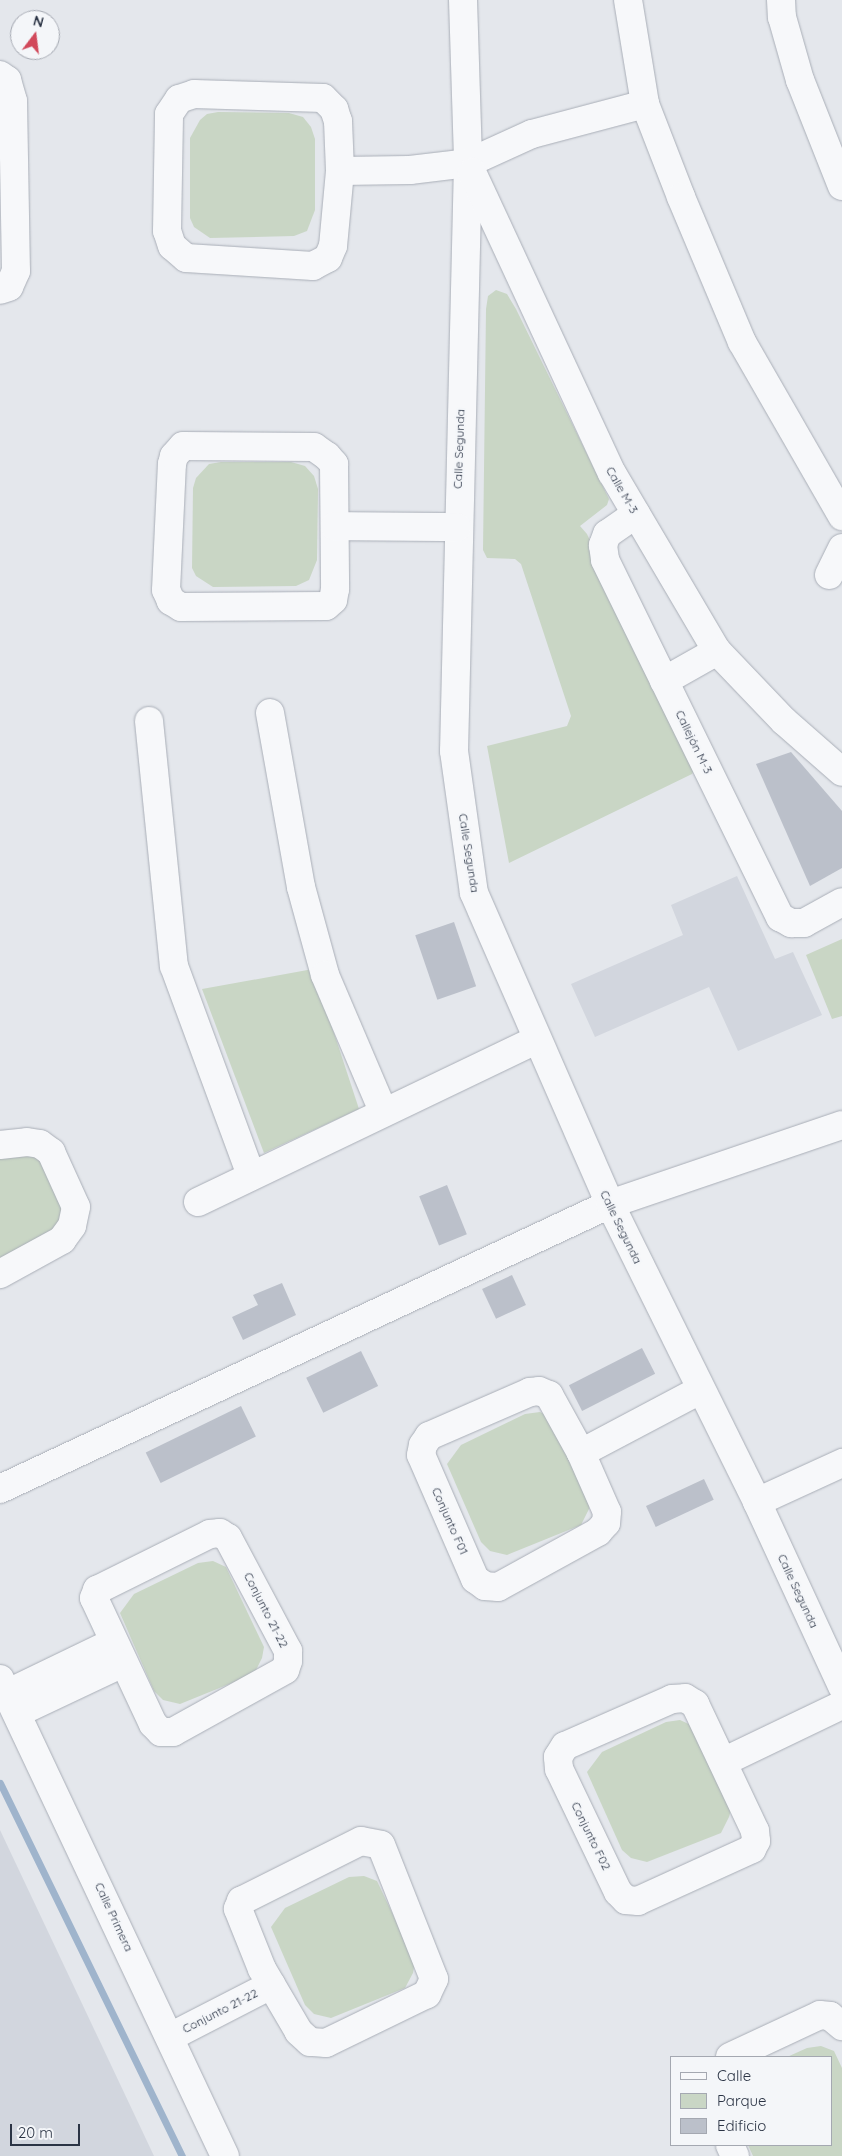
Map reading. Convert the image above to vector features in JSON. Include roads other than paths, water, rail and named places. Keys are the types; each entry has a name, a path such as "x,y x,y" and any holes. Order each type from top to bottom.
{"street":[{"name":"Calle Segunda","path":"463,0 468,163 457,527 454,751 474,893 536,1040 610,1204 700,1390 757,1502 842,1686"},
{"path":"628,0 645,104 742,342 842,516"},
{"path":"781,0 782,18 800,80 842,186"},
{"path":"0,75 7,80 13,102 16,271 9,287 0,290"},
{"path":"194,94 323,98 334,109 338,120 340,171 334,246 328,258 313,266 186,258 172,246 167,231 169,114 179,99 194,94"},
{"path":"340,171 410,170 468,163 532,134 645,104"},
{"name":"Calle M-3","path":"468,163 612,473 717,651 784,722 842,772"},
{"path":"183,446 314,447 334,464 335,526 335,589 332,600 326,606 181,608 171,601 166,590 172,464 174,456 183,446"},
{"name":"Callejón M-3","path":"636,514 607,534 603,545 605,560 780,917 791,923 804,924 842,902"},
{"path":"335,526 457,527"},
{"path":"829,575 842,548"},
{"path":"664,681 717,651"},
{"path":"270,713 301,887 325,975 383,1111"},
{"path":"149,721 174,966 251,1175"},
{"path":"198,1202 383,1111 536,1040"},
{"path":"0,1489 610,1204 842,1125"},
{"path":"0,1145 40,1144 51,1152 76,1207 72,1226 62,1240 0,1274"},
{"path":"581,1453 700,1390"},
{"name":"Conjunto F01","path":"539,1391 549,1395 581,1453 607,1512 606,1523 598,1532 498,1587 485,1586 476,1579 421,1455 429,1436 530,1392 539,1391"},
{"path":"757,1502 842,1463"},
{"name":"Conjunto 21-22","path":"220,1533 228,1538 288,1651 285,1670 173,1732 160,1732 153,1724 118,1653 96,1608 94,1598 97,1590 210,1534 220,1533"},
{"path":"8,1695 118,1653"},
{"name":"Calle Primera","path":"8,1695 225,2156"},
{"name":"Conjunto F02","path":"685,1698 695,1704 723,1762 755,1831 756,1841 752,1849 638,1902 626,1900 618,1892 559,1769 558,1757 565,1746 672,1700 685,1698"},
{"path":"723,1762 842,1705"},
{"path":"361,1841 381,1845 433,1970 434,1979 427,1994 326,2043 310,2042 299,2032 266,1977 238,1916 241,1901 361,1841"},
{"name":"Conjunto 21-22","path":"166,2028 266,1977"},
{"path":"732,2056 820,2015 830,2016 842,2026"}],"waterway":[{"path":"0,1783 182,2156"}]}
